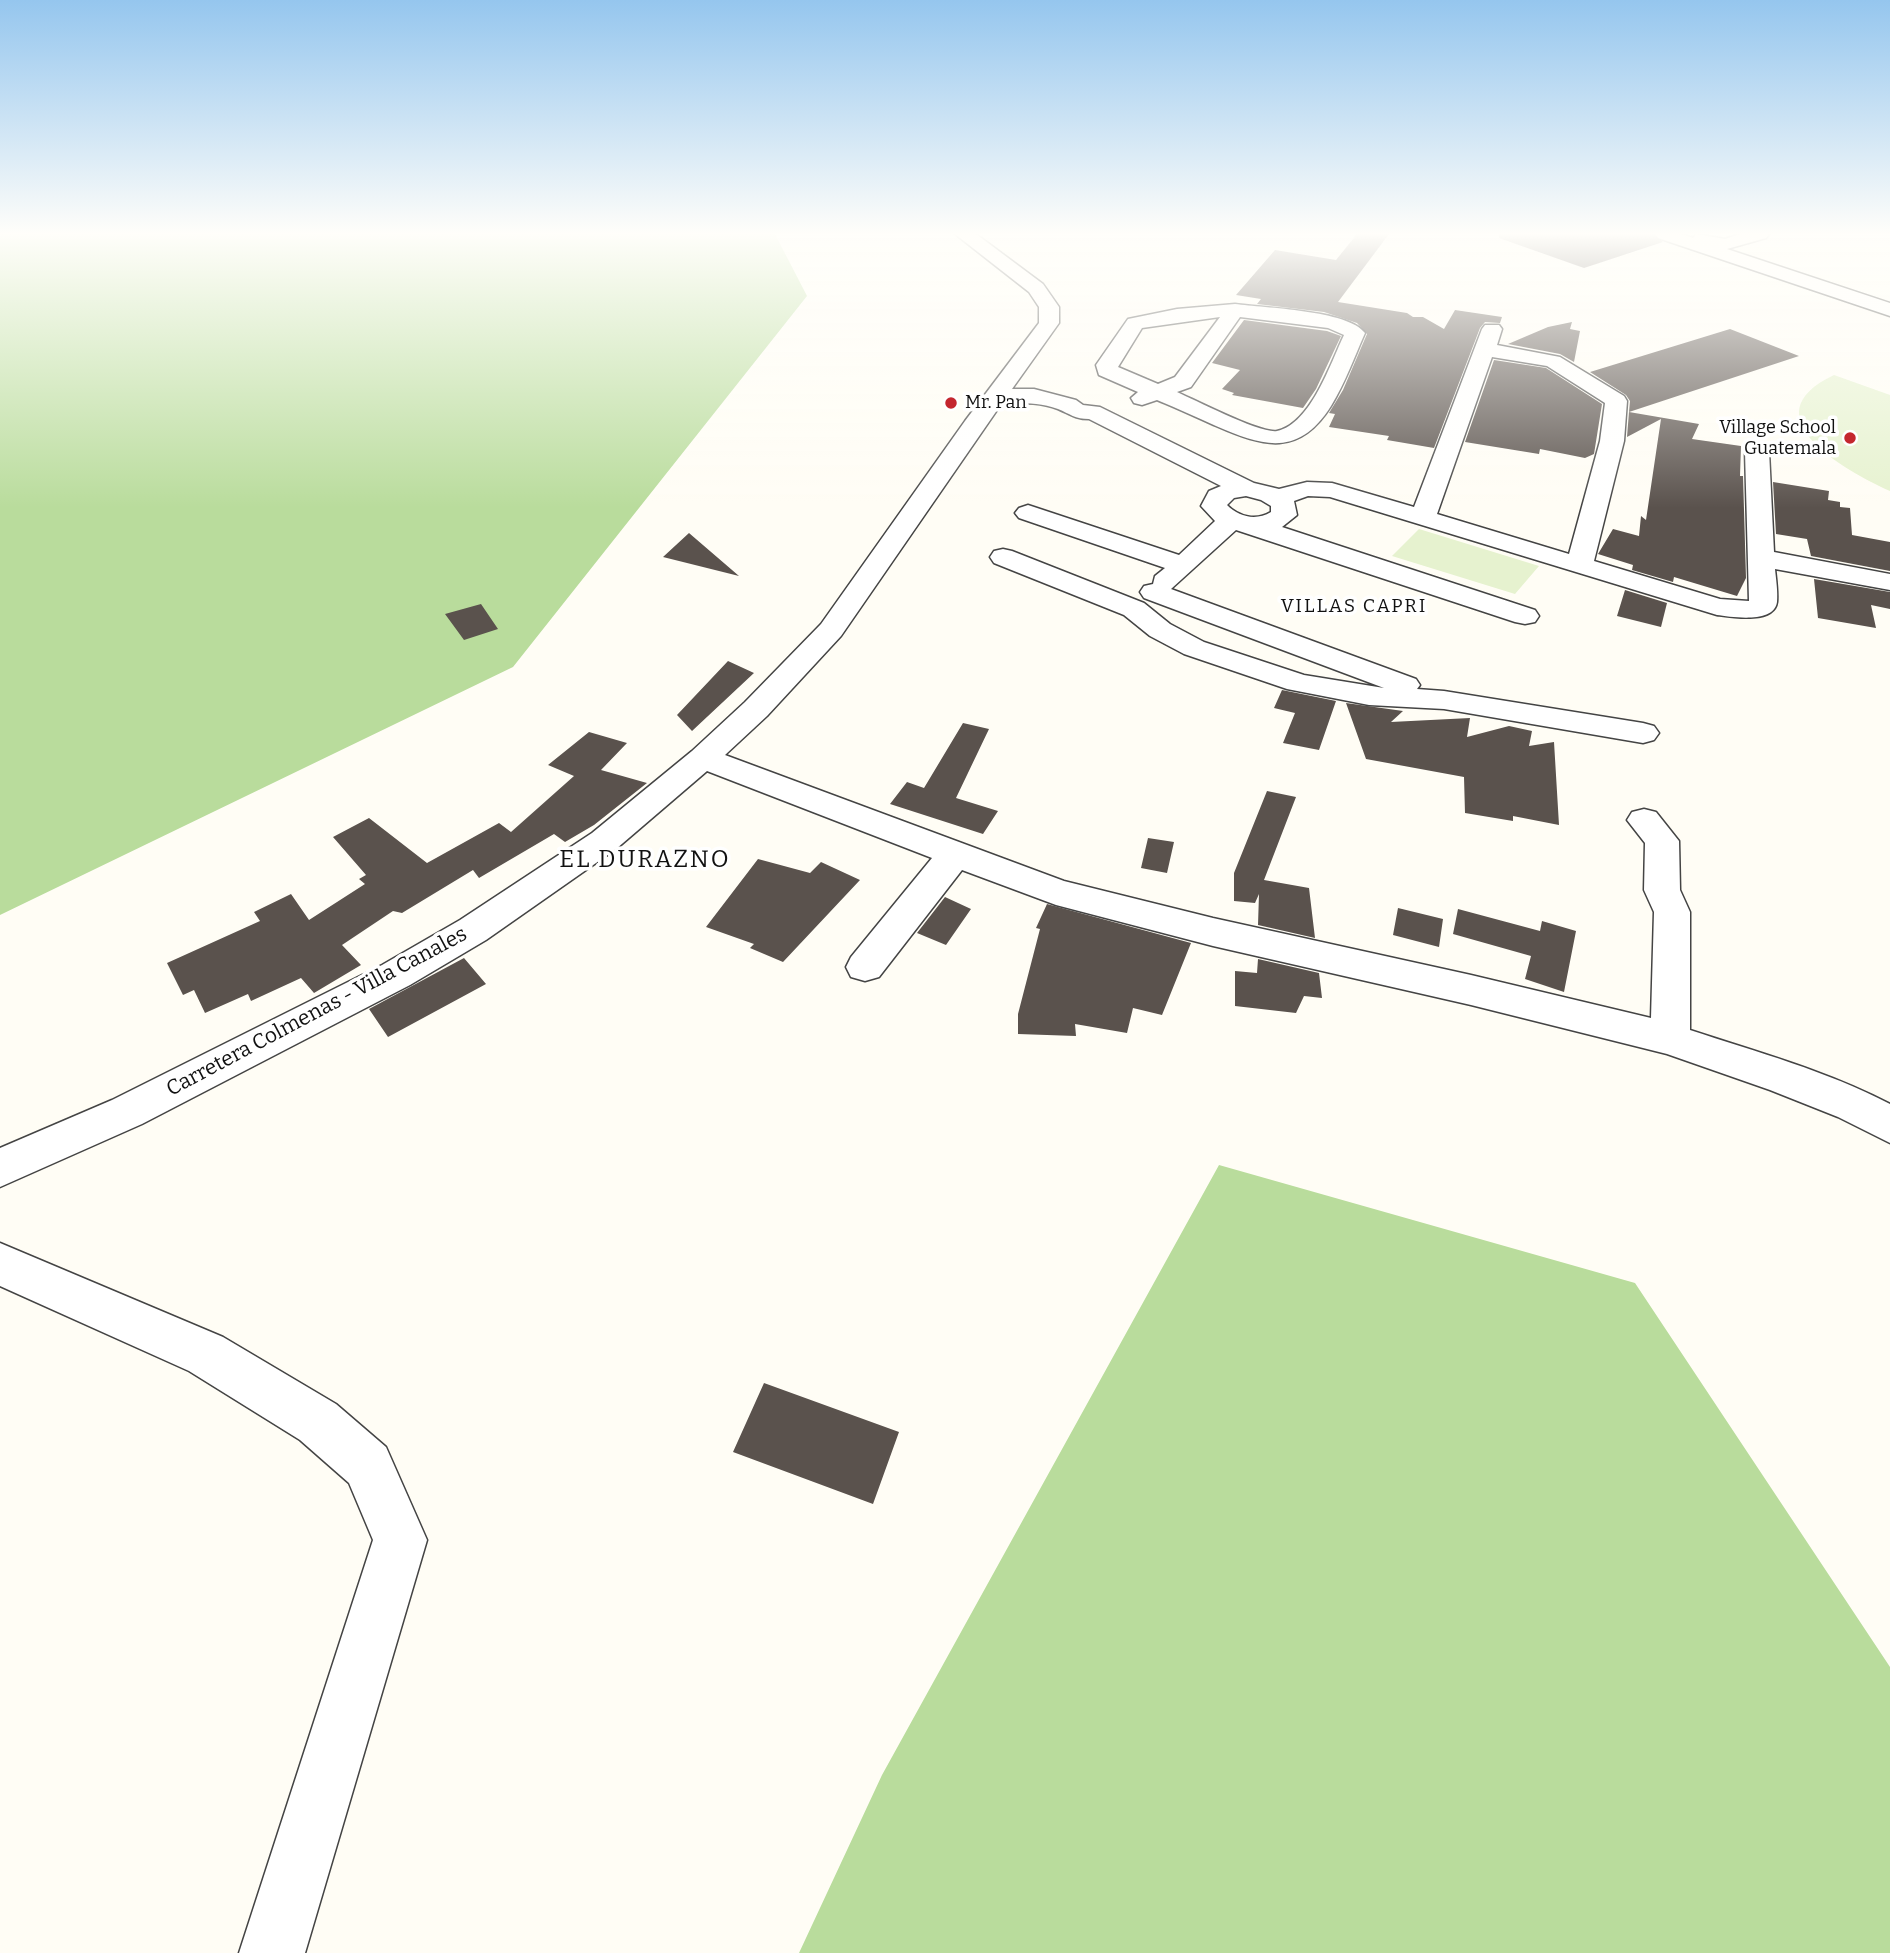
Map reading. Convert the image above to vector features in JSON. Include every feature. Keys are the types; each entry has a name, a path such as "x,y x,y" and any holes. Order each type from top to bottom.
{"street":[{"name":"Carretera Colmenas - Villa Canales","path":"0,1168 127,1112 397,975 473,930 604,841 703,758 756,709 831,630 1047,325"},
{"path":"1132,325 1107,365 1107,370 1252,433 1271,438 1286,436 1307,423 1322,406 1355,333 1337,325"},
{"path":"1087,436 1098,414 1183,382 1224,325"},
{"path":"1423,516 1489,339 1553,361 1616,401 1612,441 1580,563"},
{"path":"1016,369 1041,409 1061,424 1062,428 1087,436 1153,468"},
{"path":"987,408 1041,409"},
{"path":"987,408 1098,414 1246,489 1277,498 1319,488 1423,516 1717,607 1747,611 1763,605 1764,572 1761,558 1757,452"},
{"path":"1190,488 1231,515 1525,616"},
{"path":"1231,515 1226,492 1246,489"},
{"path":"1053,492 1028,513 996,568 1144,601 1444,700"},
{"path":"1231,515 1259,524 1279,519 1285,509 1277,498"},
{"path":"1028,513 1184,565"},
{"path":"1144,601 1184,565 1231,515"},
{"path":"1761,558 1890,582"},
{"path":"1144,601 1160,630 1194,648 1298,683 1369,696 1444,700 1643,733"},
{"path":"703,758 1056,892 1670,1039 1785,1078 1853,1105 1890,1125"},
{"path":"1644,820 1662,841 1662,890 1672,912 1670,1039"},
{"path":"865,967 956,853"},
{"path":"0,1264 206,1354 318,1422 368,1465 400,1540 272,1953"}],"green space":[{"path":"0,325 784,325 513,667 0,915"},
{"name":"Village School Guatemala","path":"1834,375 1890,395 1890,491 1829,456 1812,440 1801,424 1800,407 1810,391"},
{"path":"1419,529 1539,566 1515,594 1392,556"},
{"path":"1219,1165 1635,1283 1890,1667 1890,1953 799,1953 882,1775"}],"building":[{"path":"1240,325 1283,325 1327,331 1341,336 1316,389 1303,408 1232,395 1234,393 1222,389 1240,370 1212,363"},
{"path":"1359,325 1437,325 1444,329 1446,325 1482,325 1434,448 1387,440 1389,436 1329,427 1335,414 1329,413 1343,390 1367,334"},
{"path":"1571,325 1570,329 1580,331 1574,362 1560,354 1508,344 1548,327"},
{"path":"1730,329 1799,356 1629,412 1630,401 1626,395 1590,372"},
{"path":"1494,360 1546,368 1602,404 1594,454 1585,458 1540,449 1539,454 1465,442"},
{"path":"1629,412 1699,424 1692,439 1741,446 1740,476 1743,476 1746,578 1737,596 1674,577 1673,582 1632,570 1633,565 1598,554 1613,529 1639,536 1641,516 1646,520 1661,419 1627,437"},
{"path":"1773,482 1829,491 1828,500 1840,502 1840,507 1850,508 1852,535 1890,542 1890,571 1811,556 1807,539 1776,534"},
{"path":"689,533 739,576 663,557"},
{"path":"1814,579 1890,592 1890,609 1871,605 1876,628 1818,618"},
{"path":"1625,590 1667,603 1661,627 1617,616"},
{"path":"481,604 498,629 464,640 445,614"},
{"path":"728,661 754,673 692,731 677,715"},
{"path":"1282,690 1336,701 1319,750 1283,743 1295,713 1274,708"},
{"path":"1346,703 1403,711 1391,722 1470,718 1467,737 1509,726 1532,731 1529,746 1554,742 1559,825 1513,816 1513,821 1465,813 1464,777 1366,759"},
{"path":"963,723 989,729 956,798 998,811 983,834 890,804 907,782 924,788"},
{"path":"589,732 627,743 601,770 647,783 594,825 565,842 554,834 479,878 473,870 402,913 393,911 342,945 361,965 314,993 301,978 251,1001 248,994 205,1013 194,990 183,995 167,963 260,921 254,912 291,894 309,920 365,884 359,879 366,875 333,837 369,818 427,863 499,823 511,832 574,776 548,765"},
{"path":"1267,791 1296,797 1264,880 1309,888 1315,938 1258,925 1259,894 1255,903 1234,901 1234,873"},
{"path":"1148,838 1174,842 1167,873 1141,868"},
{"path":"758,859 810,873 821,862 860,880 783,962 750,948 754,944 706,927"},
{"path":"945,897 971,909 946,945 917,933"},
{"path":"1047,904 1191,943 1162,1015 1133,1008 1127,1033 1075,1024 1076,1036 1018,1034 1018,1014 1040,929 1036,928"},
{"path":"1398,908 1443,919 1439,947 1393,935"},
{"path":"1458,909 1540,931 1542,921 1576,931 1564,992 1525,979 1531,956 1453,934"},
{"path":"464,958 486,984 388,1037 369,1009"},
{"path":"1258,959 1319,973 1322,998 1304,996 1296,1013 1235,1006 1235,971 1257,973"},
{"path":"764,1383 899,1432 873,1504 733,1452"}],"place":[{"name":"Mr. Pan","path":"951,403"},
{"name":"Village School Guatemala","path":"1850,438"}],"district":[{"name":"VILLAS CAPRI","path":"1354,607"},
{"name":"EL DURAZNO","path":"645,860"}]}
